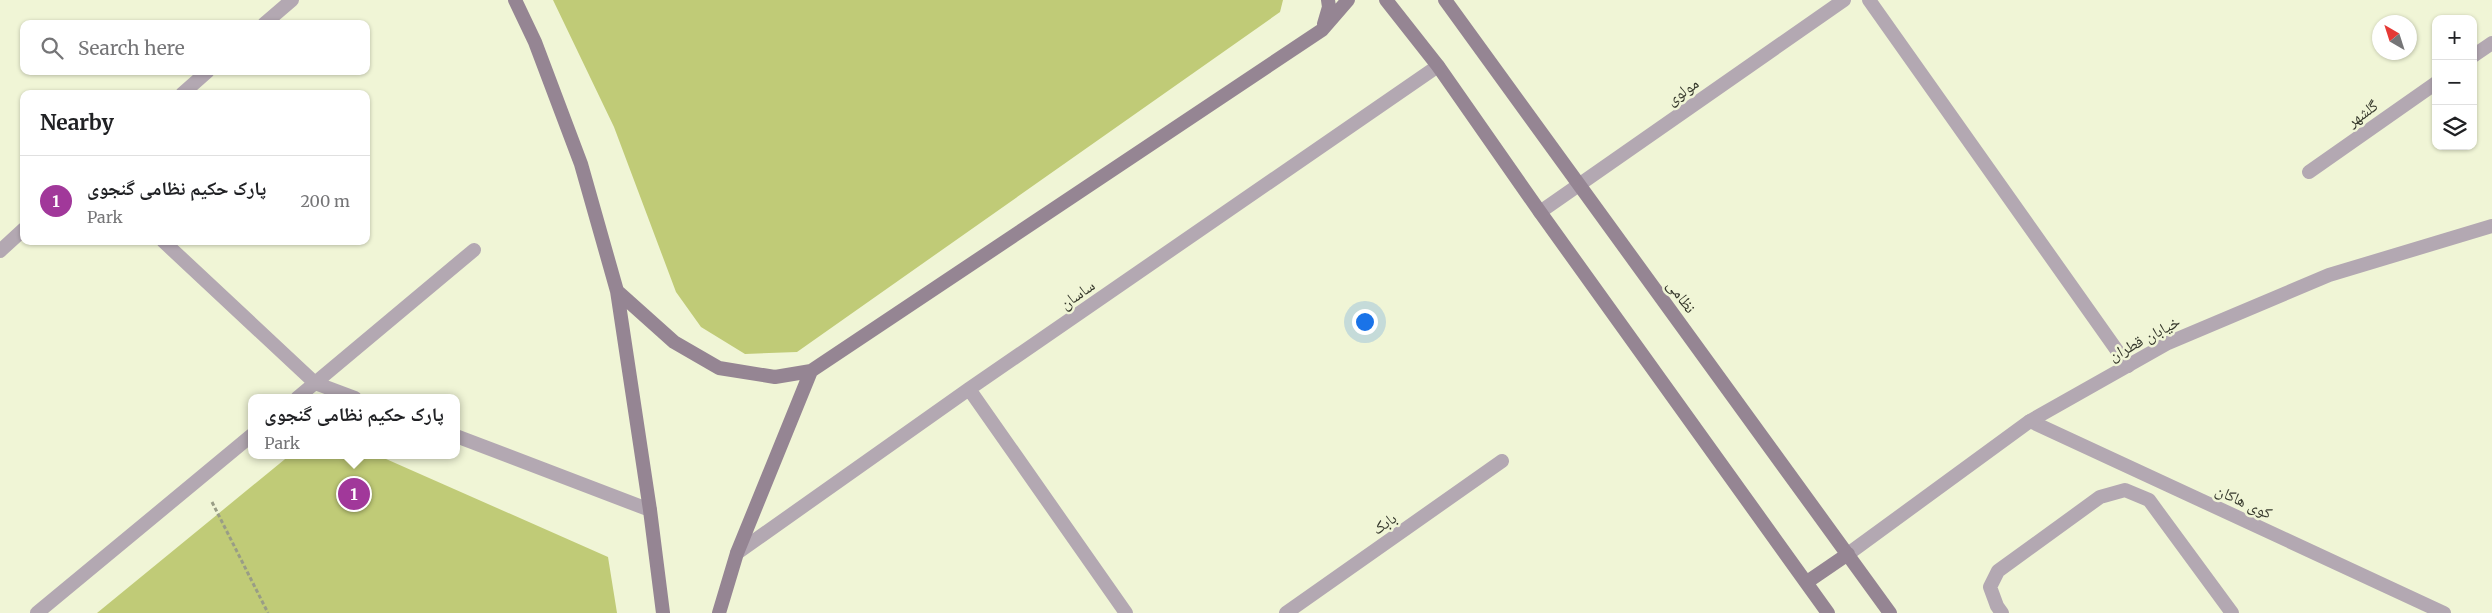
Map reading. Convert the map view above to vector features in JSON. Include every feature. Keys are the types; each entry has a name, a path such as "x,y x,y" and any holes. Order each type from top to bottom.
{"main road":[{"path":"515,0 535,42 581,164 616,291 650,510 663,613"},
{"path":"1322,30 1329,7 1328,0"},
{"path":"616,291 674,342 720,368 776,377 811,371 1322,30 1348,0"},
{"path":"1386,0 1438,66 1540,212 1828,613"},
{"name":"نظامی","path":"1445,0 1890,613"},
{"path":"719,613 738,553 811,371"},
{"path":"1807,582 1848,554"}],"street":[{"path":"269,20 292,0"},
{"name":"مولوی","path":"1540,212 1844,0"},
{"path":"1869,0 2128,366"},
{"path":"2477,53 2492,43"},
{"name":"ساسان","path":"738,553 969,390 1438,66"},
{"path":"187,90 203,75"},
{"name":"گلشهر","path":"2309,172 2432,86"},
{"name":"خیابان قطران","path":"1848,554 2030,421 2168,343 2329,274 2492,226"},
{"path":"0,251 20,233"},
{"path":"168,245 315,383 344,394"},
{"path":"302,394 474,250"},
{"path":"969,390 1126,613"},
{"name":"کوی هاکان","path":"2030,421 2444,613"},
{"path":"36,613 248,438"},
{"path":"460,438 650,510"},
{"name":"بابک","path":"1286,613 1502,461"},
{"path":"2002,613 1997,606 1990,587 1998,570 2100,497 2124,490 2149,500 2232,613"}],"path":[{"path":"200,478 268,613"}],"green space":[{"path":"553,0 1283,0 1280,12 797,352 745,354 701,327 676,292 614,127"},
{"path":"285,459 386,459 608,557 617,613 97,613"}],"place":[{"name":"پارک حکیم نظامی گنجوی","path":"354,494"}]}
